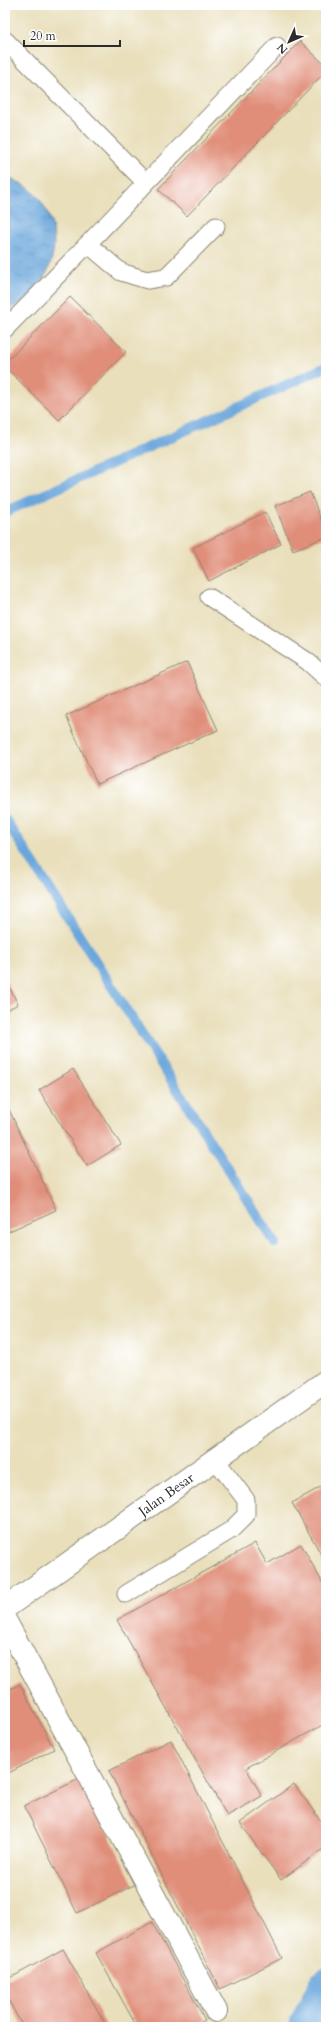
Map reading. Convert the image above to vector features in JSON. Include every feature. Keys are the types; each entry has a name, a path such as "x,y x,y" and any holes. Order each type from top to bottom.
{"street":[{"name":"Jalan Besar","path":"5,1608 326,1381"},
{"path":"5,1620 216,2011"}],"lane":[{"path":"5,40 145,182"},
{"path":"5,329 89,244 145,182 277,46"},
{"path":"89,244 121,272 147,280 166,277 216,226"},
{"path":"209,597 307,661 326,678"},
{"path":"126,1594 231,1530 246,1515 246,1500 215,1459"}],"water":[{"path":"5,176 26,186 36,195 46,210 52,227 54,244 51,261 45,276 35,290 22,302 5,310"}],"building":[{"path":"300,41 326,66 326,71 187,216 158,189"},
{"path":"70,297 126,352 59,420 5,367 5,363"},
{"path":"310,492 326,532 326,537 293,550 275,506"},
{"path":"265,512 281,544 209,581 193,548"},
{"path":"187,662 218,730 97,784 66,716"},
{"path":"5,979 18,1004 5,1011"},
{"path":"73,1069 121,1145 87,1166 39,1090"},
{"path":"5,1101 56,1210 5,1233"},
{"path":"326,1484 326,1563 292,1503"},
{"path":"255,1543 267,1564 301,1544 326,1589 326,1723 246,1768 262,1796 227,1816 117,1620"},
{"path":"20,1684 54,1749 5,1775 5,1692"},
{"path":"171,1740 282,1958 220,1989 109,1771"},
{"path":"81,1778 134,1885 77,1913 24,1806"},
{"path":"294,1784 326,1828 326,1847 281,1880 240,1823"},
{"path":"152,1922 205,2020 191,2027 137,2027 96,1953"},
{"path":"63,1949 107,2027 23,2027 5,1994 5,1981"}],"waterway":[{"path":"5,512 326,367"},
{"path":"5,819 275,1243"},
{"path":"305,2027 326,1985"}]}
